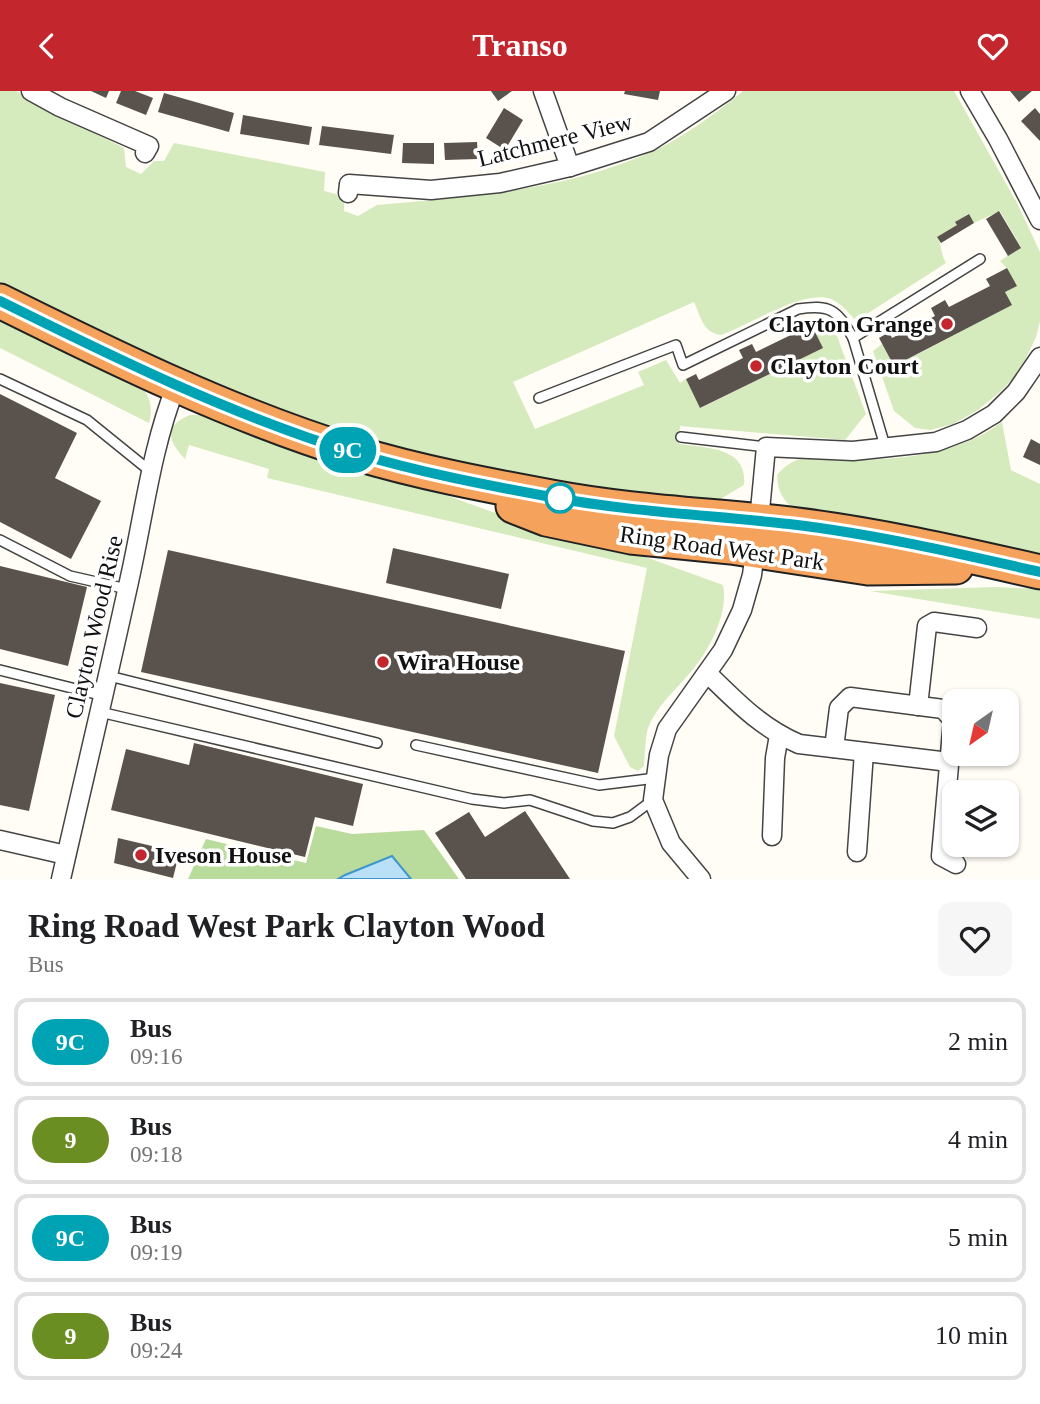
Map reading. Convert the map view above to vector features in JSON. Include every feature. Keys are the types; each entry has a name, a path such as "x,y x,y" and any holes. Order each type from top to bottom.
{"highway":[{"name":"Ring Road West Park","path":"0,301 176,386 355,453 553,498 640,509 781,542 837,550 868,568 1029,570"},
{"name":"Ring Road West Park","path":"436,473 546,519 631,537 879,537 1029,570"}],"street":[{"path":"31,91 60,107 149,145 145,153"},
{"path":"543,91 570,167"},
{"name":"Latchmere View","path":"348,193 349,184 431,190 500,183 570,167 649,142 726,91"},
{"path":"970,91 1040,220"},
{"path":"701,879 671,842 653,800 659,755 667,729 723,650 742,610 752,575 766,447 853,451 936,442 967,430 994,414 1016,393 1040,357"},
{"name":"Clayton Wood Rise","path":"65,878 66,855 109,675 152,473 169,403 176,386"},
{"path":"918,706 927,627 934,622 976,628"},
{"path":"707,673 758,722 779,736 799,744 942,761"},
{"path":"834,748 839,708 850,697 942,709"},
{"path":"772,836 775,758 779,736"},
{"path":"857,852 864,752"},
{"path":"949,767 941,856 956,864"},
{"path":"0,840 66,855"}],"lane":[{"path":"853,338 980,258"},
{"path":"539,398 676,345 684,365 798,309 829,309 841,317 853,338 885,446"},
{"path":"0,379 87,420 152,473"},
{"path":"681,437 766,447"},
{"path":"0,540 70,576 127,589"},
{"path":"0,670 102,704 488,802 530,800 593,821 613,823 631,817 653,800"},
{"path":"109,675 377,743"},
{"path":"416,745 599,785 656,778"}],"green space":[{"path":"0,91 16,91 124,148 126,167 141,174 154,161 164,161 174,143 325,172 324,191 336,194 344,203 344,211 358,216 377,205 518,190 586,175 620,164 676,139 743,91 954,91 1017,203 1040,252 1040,321 1036,337 1020,371 978,410 953,424 930,430 915,428 894,411 873,351 882,344 895,366 1011,305 1005,292 1016,286 1007,268 1000,261 1021,247 1000,211 974,223 968,214 938,237 946,263 856,321 838,303 819,297 792,303 721,335 706,328 694,302 513,382 535,429 644,385 638,372 666,360 680,383 686,379 701,408 822,348 816,335 821,332 815,321 828,325 837,336 866,414 845,440 680,426 679,444 724,452 733,456 744,472 744,485 707,507 668,504 422,457 286,413 193,376 84,327 0,283"},
{"path":"0,315 137,382 149,401 149,423 0,348"},
{"path":"190,415 209,415 498,514 601,541 723,585 723,607 716,631 697,664 652,720 646,737 644,766 638,771 630,767 614,736 647,568 267,478 269,469 189,445 185,459 175,446 171,434 175,424"},
{"path":"1002,422 1011,470 1040,484 1040,556 799,513 780,492 777,475 789,464 800,459 818,457 858,460 915,456 969,441"},
{"path":"995,587 1040,589 1040,619 870,591"},
{"path":"316,826 352,834 424,830 459,879 411,879 392,856 338,879 188,879 206,839 306,863"}],"water":[{"path":"392,856 411,879 338,879 345,875"}],"building":[{"path":"91,91 109,91 106,98"},
{"path":"121,91 135,91 153,98 146,115 116,103"},
{"path":"491,91 512,91 498,101"},
{"path":"625,91 660,91 658,100 624,94"},
{"path":"1010,91 1032,91 1019,102"},
{"path":"164,93 234,113 229,132 158,112"},
{"path":"504,108 523,120 505,150 486,138"},
{"path":"1035,108 1040,114 1040,141 1021,121"},
{"path":"243,115 312,127 309,145 240,134"},
{"path":"322,126 394,135 391,154 319,145"},
{"path":"477,142 478,159 445,160 444,143"},
{"path":"403,143 434,143 434,164 402,163"},
{"path":"999,211 1021,248 1008,256 986,219"},
{"path":"969,214 974,223 941,243 937,237"},
{"name":"Clayton Grange","path":"1007,268 1017,286 1005,292 1012,305 894,366 879,338 889,332 892,338 935,316 931,308 945,300 949,307 990,286 986,279"},
{"name":"Clayton Court","path":"808,318 823,348 700,408 686,379 696,374 699,380 743,358 739,350 752,344 756,352 799,331 796,324"},
{"path":"0,394 77,433 55,478 101,501 71,559 0,522"},
{"path":"1031,439 1040,444 1040,465 1023,457"},
{"path":"393,548 509,574 501,609 386,583"},
{"name":"Wira House","path":"168,550 625,651 598,773 141,672"},
{"path":"0,566 87,587 68,666 0,649"},
{"path":"0,683 55,695 29,811 0,805"},
{"path":"194,743 363,784 353,826 315,817 305,857 111,810 126,749 189,765"},
{"path":"525,811 570,879 466,879 435,833 469,812 485,837"},
{"name":"Iveson House","path":"118,838 152,846 151,851 178,858 173,878 114,863"}],"bus line":[{"name":"9C","path":"0,301 176,386 355,453 553,498 879,537 1040,572"}],"place":[{"name":"Clayton Grange","path":"947,324"},
{"name":"Clayton Court","path":"756,366"},
{"name":"Wira House","path":"383,662"},
{"name":"Iveson House","path":"141,855"}]}
